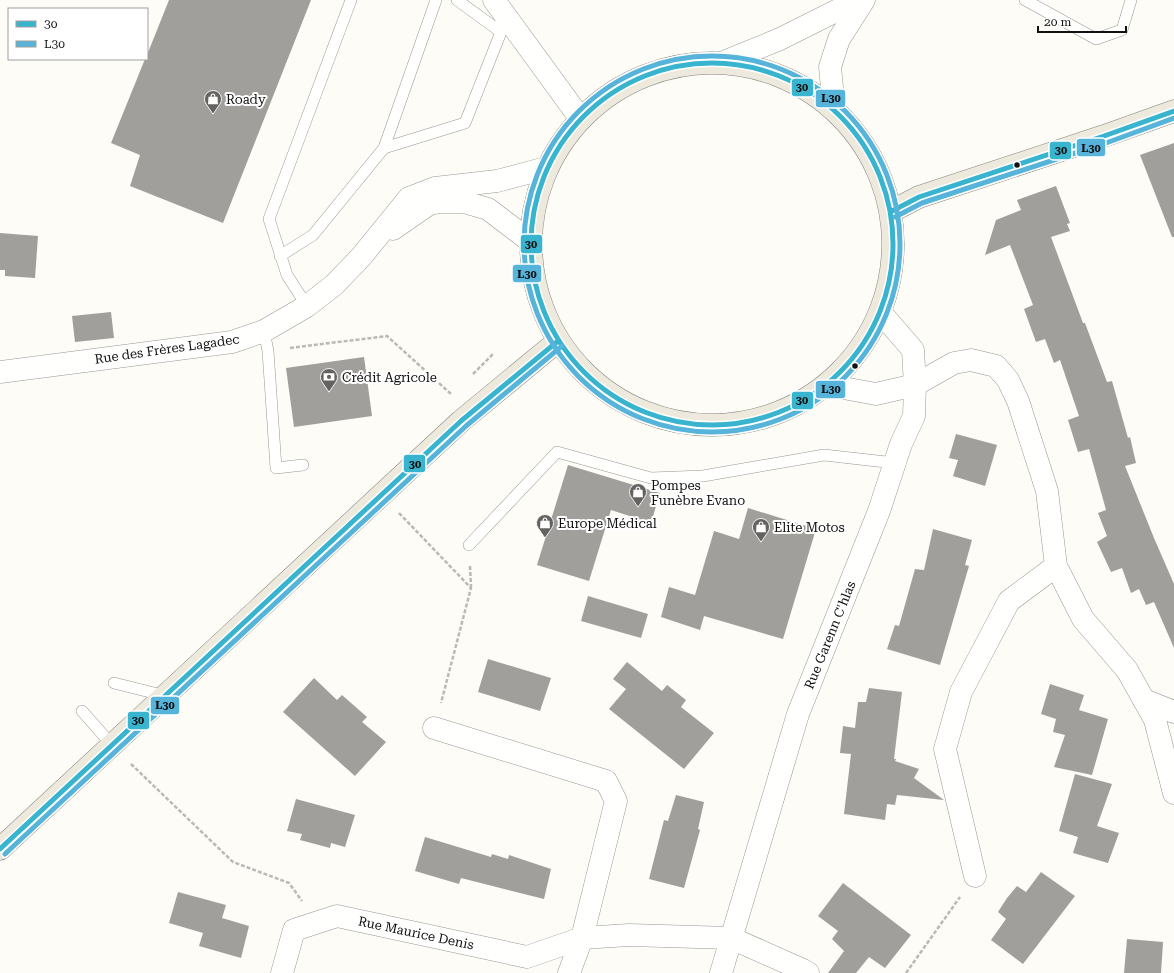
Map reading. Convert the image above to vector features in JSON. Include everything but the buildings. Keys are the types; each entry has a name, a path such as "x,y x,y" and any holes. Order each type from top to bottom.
{"main road":[{"path":"724,62 783,76 834,108 871,155 892,211 894,263 881,313 859,353 827,385 774,415 714,426 653,416 599,387 558,341 537,293 530,241 546,168 580,118 621,86 671,66 724,62"},
{"path":"892,211 919,197 1097,139 1174,111"},
{"path":"0,849 461,421 558,341"}],"street":[{"path":"494,0 580,118"},
{"path":"724,62 780,38 858,0"},
{"path":"834,108 830,67 839,39 864,0"},
{"name":"Rue des Frères Lagadec","path":"0,372 232,342 266,341 334,285 361,257 409,198 435,188 498,181 546,168"},
{"name":"Rue des Frères Lagadec","path":"372,243 429,204 441,202 464,202 488,209 530,241"},
{"name":"Rue Garenn C'hlas","path":"721,973 798,714 879,511 901,444 914,416 915,385 913,350 881,313"},
{"path":"827,385 876,394 915,385 954,363 971,360 996,366 1008,380 1018,401 1047,491 1056,566 1083,619 1127,670 1155,720 1174,793"},
{"path":"975,876 945,749 961,692 1009,602 1056,566"},
{"path":"1144,700 1174,712"},
{"path":"434,728 606,781 616,801 582,938 569,973"},
{"name":"Rue Maurice Denis","path":"282,973 294,930 337,916 527,956 582,938 629,935 731,938"},
{"path":"731,938 808,973"}],"lane":[{"path":"307,306 287,275 268,219 351,0"},
{"path":"280,256 313,234 384,148 436,0"},
{"path":"384,148 464,123 501,32 457,0"},
{"path":"1025,0 1096,39 1122,30 1131,0"},
{"path":"266,341 276,468 303,465"},
{"path":"469,545 557,452 651,478 704,476 824,455 895,463"},
{"path":"114,683 166,696"},
{"path":"82,711 112,745"}],"path":[{"path":"266,341 316,344 387,336 452,395"},
{"path":"468,380 494,353"},
{"path":"381,494 471,588 434,728"},
{"path":"112,745 233,862 289,882 317,922"},
{"path":"906,973 975,876"}],"transit line":[{"name":"L30","path":"712,56 749,60 784,70 801,78 816,88 845,111 868,140 878,155 886,172 896,207 900,244 896,281 886,316 878,333 868,348 845,377 816,400 801,410 784,418 749,428 712,432 675,428 640,418 623,410 608,400 579,377 556,348 546,333 538,316 528,281 524,244 528,207 538,172 546,155 556,140 579,111 608,88 623,78 640,70 675,60 712,56"},
{"name":"30","path":"712,63 747,67 781,77 812,94 827,104 840,116 852,129 862,144 879,175 889,209 893,244 889,279 879,313 862,344 852,359 840,372 827,384 812,394 781,411 747,421 712,425 677,421 643,411 612,394 597,384 584,372 572,359 562,344 545,313 535,279 531,244 535,209 545,175 562,144 572,129 584,116 597,104 612,94 643,77 677,67 712,63"},
{"name":"30","path":"892,211 919,197 1104,136 1174,111"},
{"name":"L30","path":"895,217 922,203 1106,143 1174,118"},
{"name":"30","path":"0,849 461,421 558,341"},
{"name":"L30","path":"5,854 466,426 562,346"}],"place":[{"name":"Roady","path":"213,114"},
{"name":"Crédit Agricole","path":"329,392"},
{"name":"Pompes Funèbre Evano","path":"638,507"},
{"name":"Europe Médical","path":"545,538"},
{"name":"Elite Motos","path":"761,542"}]}
